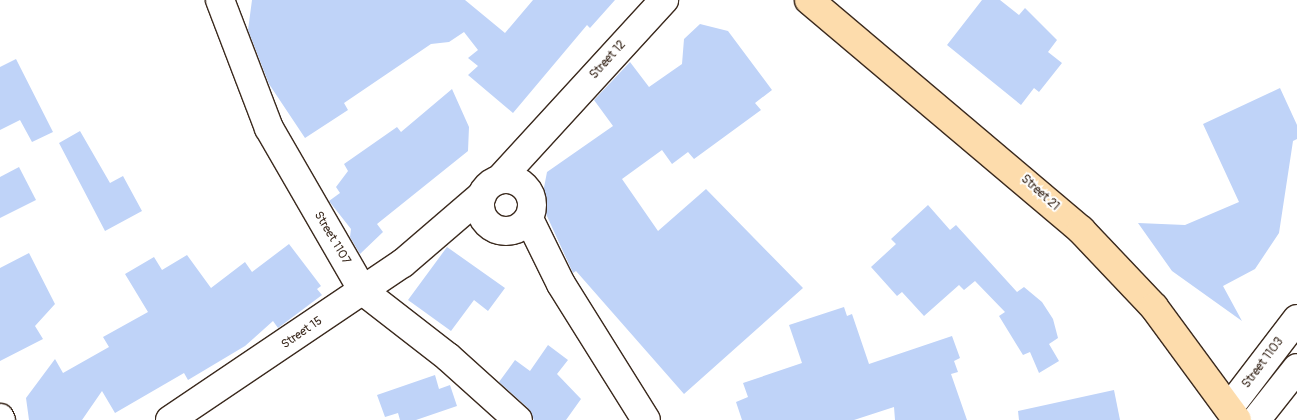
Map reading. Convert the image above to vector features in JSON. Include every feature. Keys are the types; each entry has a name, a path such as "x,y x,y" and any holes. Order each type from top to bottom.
{"main road":[{"name":"Street 21","path":"809,0 1081,230 1154,307 1233,414"}],"street":[{"name":"Street 1107","path":"220,0 270,128 363,291 448,357 518,420"},
{"name":"Street 12","path":"491,187 664,0"},
{"name":"Street 12","path":"528,189 553,121"},
{"path":"508,225 533,204 528,189 516,180 491,187 481,212 508,225 561,284 646,420"},
{"name":"Street 15","path":"170,420 363,291 431,242 491,187"},
{"name":"Street 15","path":"431,242 508,225"},
{"name":"Street 1103","path":"1233,414 1297,319"},
{"path":"1256,420 1297,368"}],"building":[{"path":"252,0 465,0 505,33 533,0 615,0 590,28 587,25 513,113 468,75 478,66 468,58 478,50 464,32 449,42 431,44 344,103 348,110 305,138 269,84 248,30"},
{"path":"982,0 1000,0 1019,15 1025,8 1057,40 1048,52 1062,63 1039,92 1034,88 1021,105 947,45"},
{"path":"700,24 728,31 772,90 755,103 761,110 694,159 688,152 672,164 662,150 622,179 658,231 706,189 803,288 684,394 576,271 573,273 541,203 547,172 613,126 594,100 630,62 649,87 682,64 684,39"},
{"path":"16,59 53,132 32,142 20,120 0,130 0,67"},
{"path":"1280,88 1297,125 1297,139 1293,141 1279,233 1255,269 1223,286 1242,321 1172,271 1138,223 1185,225 1239,202 1203,124"},
{"path":"452,89 469,127 468,151 377,224 383,232 360,254 350,237 351,229 329,201 340,193 336,187 348,171 344,164 397,127 401,132"},
{"path":"80,131 110,183 123,176 142,211 105,231 59,143"},
{"path":"19,167 36,200 0,218 0,177"},
{"path":"928,205 950,230 956,225 1017,292 1024,287 1042,302 1053,319 1058,338 1049,344 1059,361 1039,373 1030,352 1023,355 999,316 1005,312 975,281 964,290 959,285 924,316 902,292 897,296 871,267 896,244 891,239"},
{"path":"289,244 321,286 317,289 322,295 278,328 273,321 245,346 188,380 184,373 115,413 102,391 82,420 29,420 26,398 55,359 63,373 109,347 103,337 148,312 125,274 154,257 162,270 187,255 211,288 245,262 252,272"},
{"path":"447,247 505,288 488,311 474,300 451,331 408,300"},
{"path":"29,253 55,304 35,326 43,339 0,361 0,268"},
{"path":"844,307 847,316 852,314 869,364 952,336 960,358 954,361 958,372 951,374 967,420 895,420 894,407 854,420 742,420 736,402 748,397 743,383 802,363 789,325"},
{"path":"548,345 568,360 557,374 581,399 566,420 534,420 528,408 499,382 515,360 530,371"},
{"path":"435,375 439,389 450,385 457,406 416,420 400,420 398,413 385,417 377,395"},
{"path":"1114,390 1120,420 1019,420 1018,411"}]}
